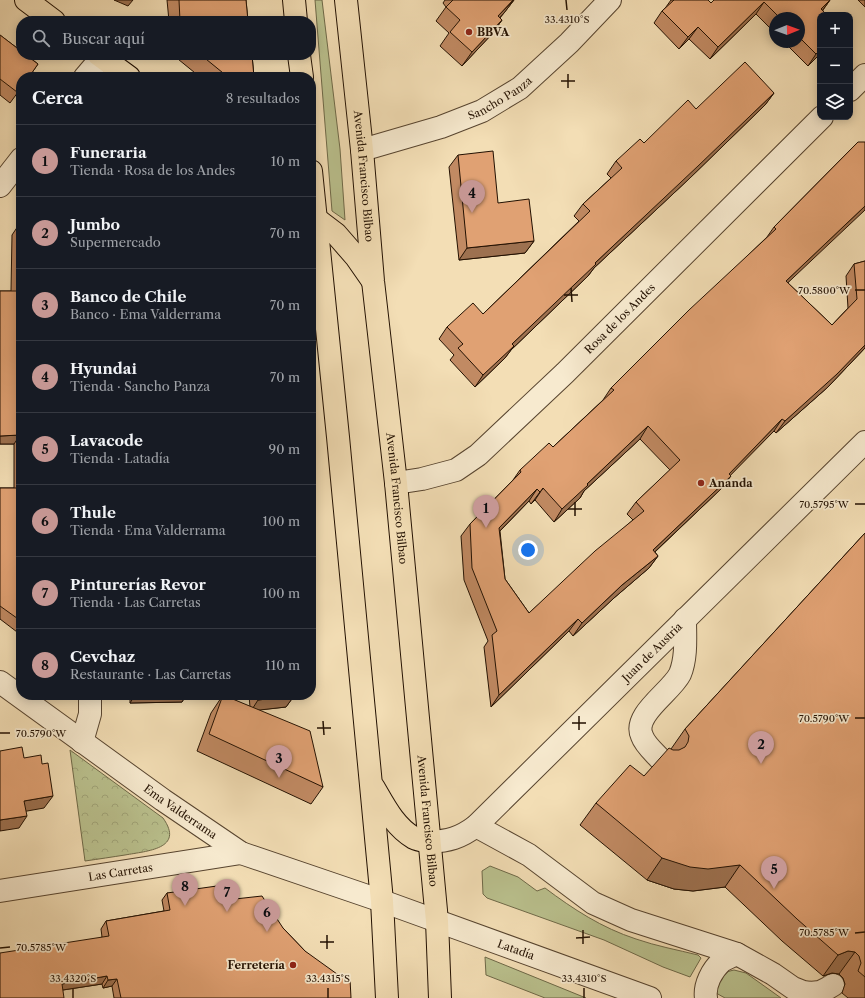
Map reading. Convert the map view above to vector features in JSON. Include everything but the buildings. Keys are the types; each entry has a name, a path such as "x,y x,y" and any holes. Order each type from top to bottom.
{"main road":[{"path":"26,0 47,16"},
{"path":"294,0 296,16"},
{"name":"Avenida Francisco Bilbao","path":"346,0 362,150 373,281 396,483 437,921 440,998"},
{"path":"300,60 301,72"},
{"path":"101,63 118,72"},
{"path":"316,219 336,234 356,257 373,281"},
{"path":"316,246 371,784 382,901 387,998"},
{"path":"371,784 390,815 402,830 415,838 429,842"}],"street":[{"name":"Sancho Panza","path":"362,150 441,127 482,111 520,88 569,43 610,0"},
{"path":"91,72 101,63"},
{"path":"853,87 865,75"},
{"name":"Rosa de los Andes","path":"396,483 422,479 456,470 478,455 565,373 819,120"},
{"path":"0,186 16,165"},
{"name":"Juan de Austria","path":"429,842 447,841 464,835 476,826 865,442"},
{"path":"661,760 642,738 639,730 640,724 644,716 674,683 680,673 684,660 685,619"},
{"name":"Ema Valderrama","path":"0,682 16,694"},
{"name":"Ema Valderrama","path":"25,700 163,800 241,853 382,901"},
{"path":"82,742 90,714 90,700"},
{"path":"476,826 529,855 593,902 631,920 737,954 773,974 792,988 803,992 820,992 833,985"},
{"name":"Las Carretas","path":"0,891 241,853"},
{"name":"Latadía","path":"382,901 579,971 650,998"},
{"path":"706,998 705,991 711,975 722,962 737,954"}],"green space":[{"path":"315,0 322,0 340,149 345,220 332,211"},
{"path":"70,750 163,818 169,828 169,836 166,842 160,847 152,850 85,861"},
{"path":"490,866 518,877 537,891 545,888 600,924 623,935 659,946 698,955 701,958 690,977 663,967 604,940 487,898 483,894 482,871"},
{"path":"485,957 586,998 545,998 486,975"},
{"path":"734,970 746,973 781,998 725,998 716,993 719,977 724,973"}],"place":[{"name":"BBVA","path":"469,32"},
{"name":"Hyundai","path":"472,213"},
{"name":"Ananda","path":"701,483"},
{"name":"Funeraria","path":"486,528"},
{"name":"Jumbo","path":"761,764"},
{"name":"Banco de Chile","path":"279,778"},
{"name":"Lavacode","path":"774,889"},
{"name":"Cevchaz","path":"185,906"},
{"name":"Pinturerías Revor","path":"227,912"},
{"name":"Thule","path":"267,932"},
{"name":"Ferretería","path":"293,965"}]}
